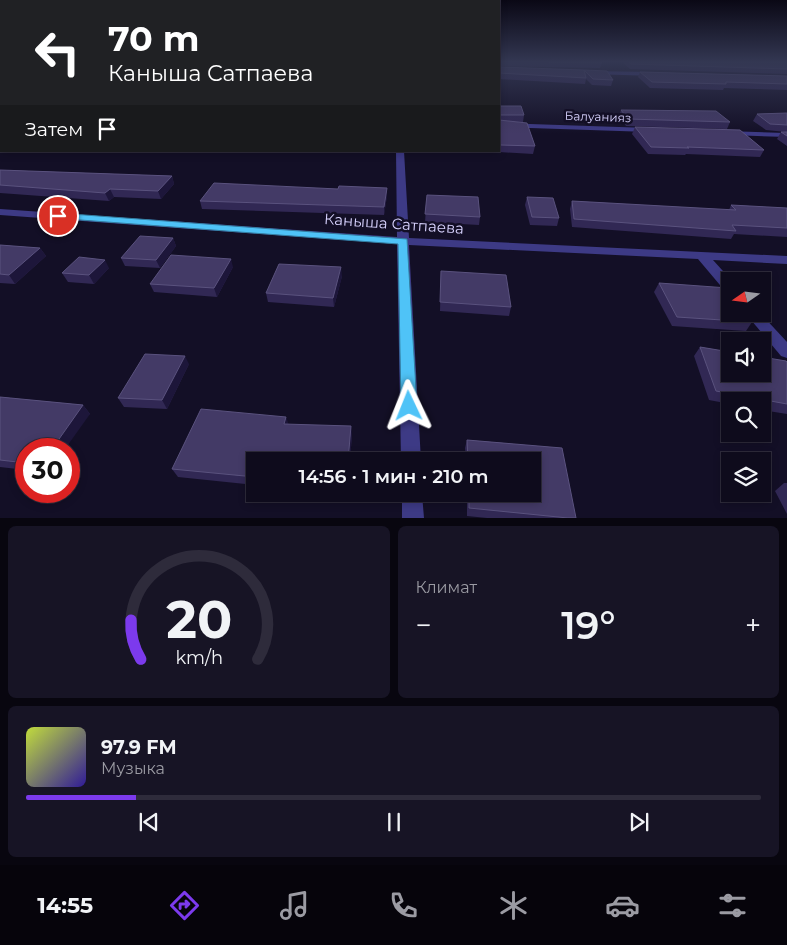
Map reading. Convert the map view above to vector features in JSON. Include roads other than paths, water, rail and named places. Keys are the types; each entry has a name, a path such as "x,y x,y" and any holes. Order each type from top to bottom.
{"street":[{"name":"Балуанияз","path":"500,125 658,131"},
{"path":"717,133 787,135"},
{"path":"400,152 411,452"},
{"name":"Каныша Сатпаева","path":"0,212 404,241 787,260"},
{"path":"702,256 721,278"},
{"path":"760,322 787,352"},
{"path":"412,502 413,518"}]}
